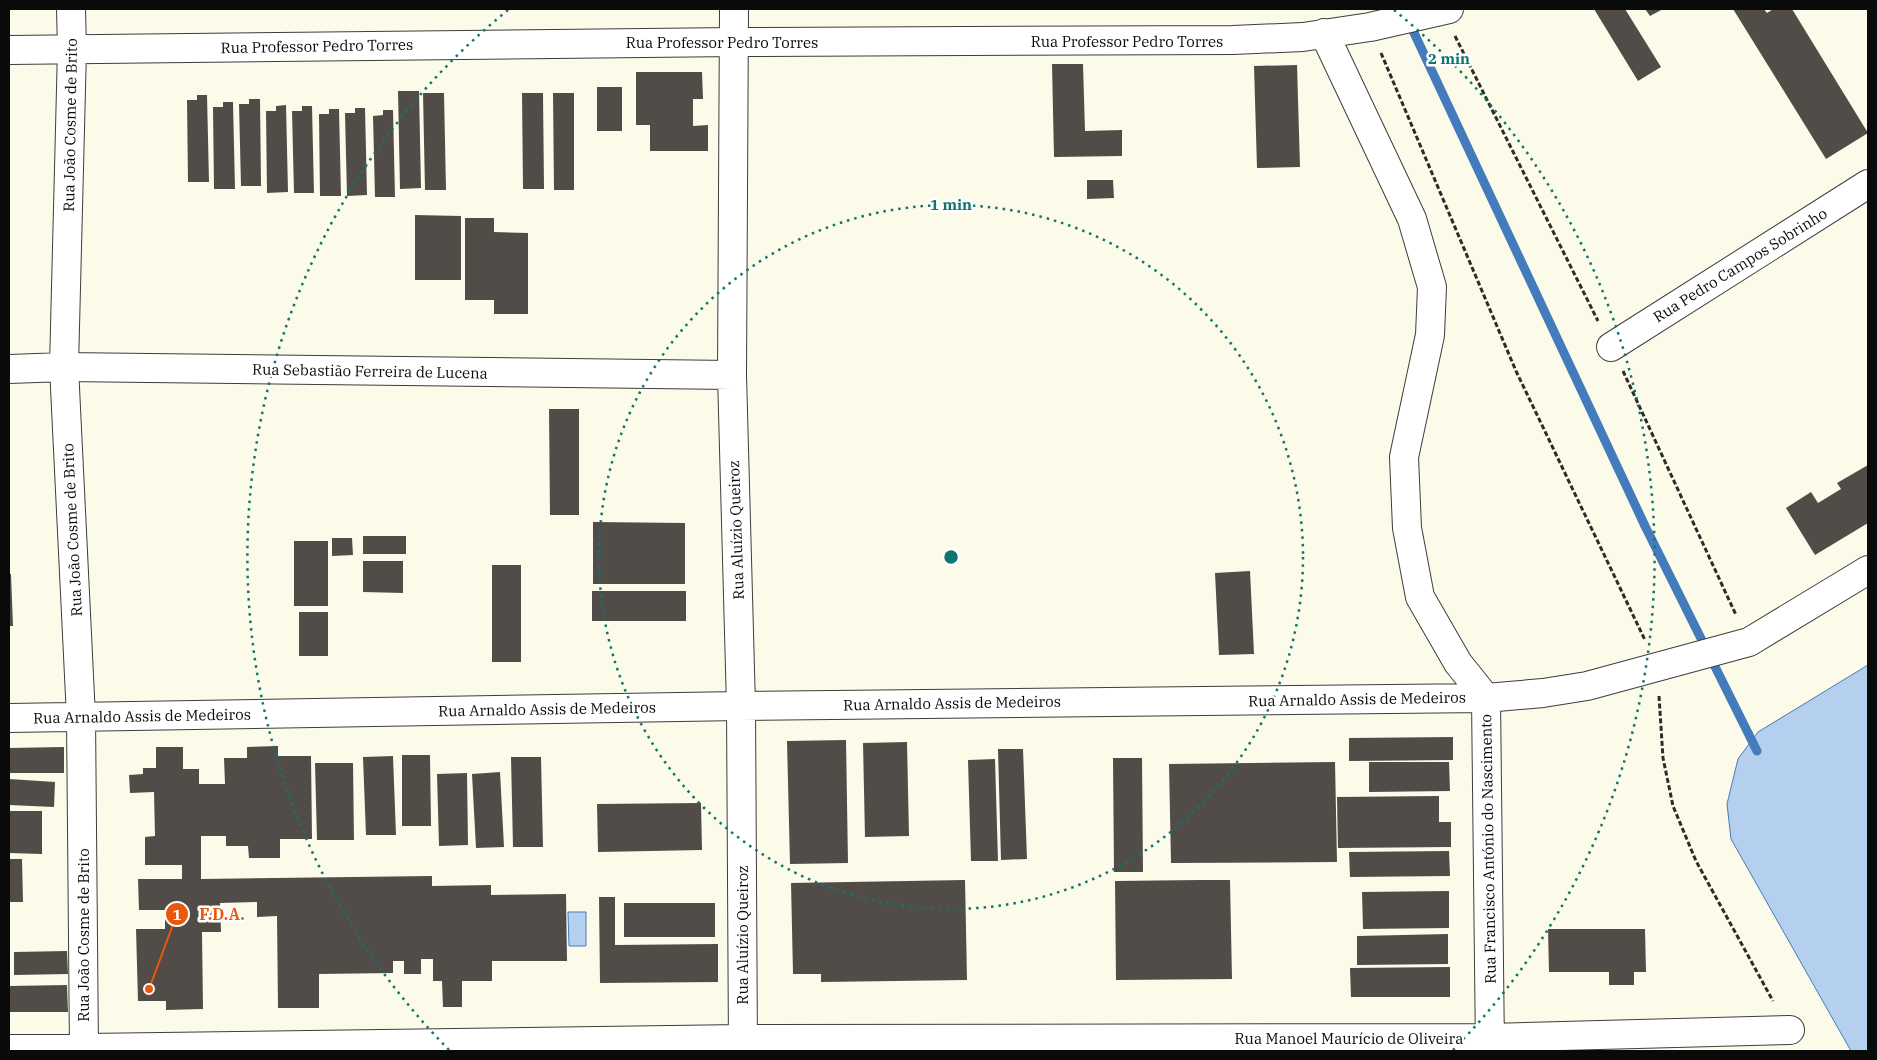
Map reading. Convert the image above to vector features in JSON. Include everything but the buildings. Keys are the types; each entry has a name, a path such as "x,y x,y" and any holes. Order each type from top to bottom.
{"street":[{"name":"Rua João Cosme de Brito","path":"71,9 72,49 64,367 81,717 84,1050"},
{"name":"Rua Aluízio Queiroz","path":"734,9 732,375 740,706 742,1045"},
{"name":"Rua Professor Pedro Torres","path":"9,50 735,42 1233,40 1303,37 1373,27 1442,11"},
{"name":"Rua Francisco António do Nascimento","path":"1324,34 1412,219 1432,287 1430,334 1404,457 1407,528 1420,597 1458,663 1486,698 1490,1044"},
{"name":"Rua Pedro Campos Sobrinho","path":"1611,347 1868,184"},
{"name":"Rua Sebastião Ferreira de Lucena","path":"9,369 64,367 732,375"},
{"name":"Rua Arnaldo Assis de Medeiros","path":"9,718 740,706 1486,698 1543,693 1587,686 1749,642 1868,570"},
{"name":"Rua Manoel Maurício de Oliveira","path":"9,1049 742,1045 1490,1044 1790,1030"}],"path":[{"path":"1373,27 1516,371 1664,666 1664,758 1673,806 1696,861 1790,1030"}],"water":[{"path":"1868,665 1868,1051 1851,1051 1731,839 1727,804 1738,759 1758,732"},
{"path":"568,912 586,912 586,946 569,946"}],"waterway":[{"path":"1408,20 1645,526 1757,751"}],"place":[{"name":"F.D.A.","path":"149,989"}]}
